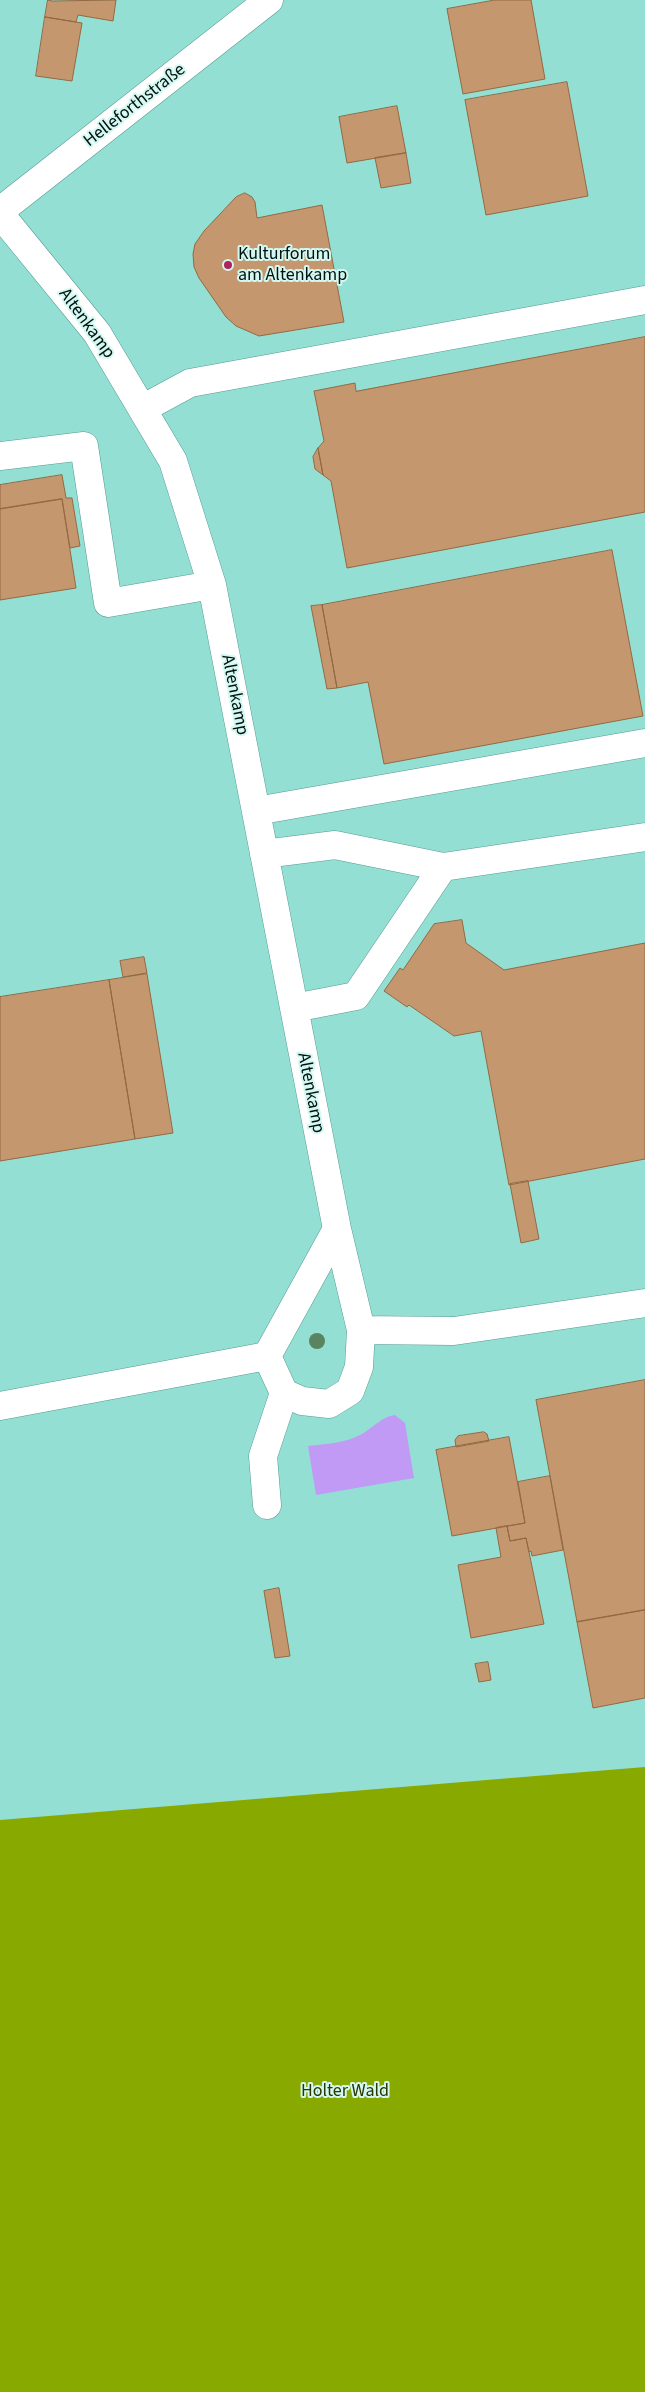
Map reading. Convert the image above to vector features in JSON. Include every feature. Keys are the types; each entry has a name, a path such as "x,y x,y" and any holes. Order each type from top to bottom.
{"street":[{"name":"Helleforthstraße","path":"0,210 269,0"},
{"name":"Altenkamp","path":"0,214 97,333 173,461 212,585 337,1229 361,1330 359,1367 350,1391 329,1404 302,1401 284,1393"},
{"path":"142,409 190,383 645,300"},
{"path":"0,456 84,446 108,603 212,585"},
{"path":"256,811 645,743"},
{"path":"264,854 335,844 443,867 645,837"},
{"path":"294,1008 356,996 443,867"},
{"path":"267,1356 337,1229"},
{"path":"361,1330 454,1331 645,1303"},
{"path":"267,1356 284,1393 263,1456 267,1505"},
{"path":"0,1406 267,1356"}],"green space":[{"name":"Holter Wald","path":"645,1767 645,2392 0,2392 0,1820"}],"shaded area":[{"path":"395,1415 405,1423 414,1478 316,1495 308,1446 335,1443 349,1439 362,1434 386,1418"}],"building":[{"path":"48,0 116,0 113,21 78,15 76,22 45,17"},
{"path":"495,0 531,0 545,79 463,94 447,9"},
{"path":"45,17 82,23 72,81 36,76"},
{"path":"567,82 588,196 486,215 465,100"},
{"path":"397,106 406,153 347,163 339,117"},
{"path":"406,153 411,183 381,188 375,158"},
{"path":"245,193 252,197 255,202 257,218 322,205 344,322 259,336 236,326 226,317 199,278 194,267 193,254 195,244 204,231 236,197"},
{"path":"645,337 645,512 347,568 331,481 323,475 318,448 324,441 314,391 355,383 356,391"},
{"path":"318,448 323,475 315,469 313,457"},
{"path":"62,475 66,498 72,498 80,546 70,548 62,499 0,509 0,485"},
{"path":"62,499 76,588 0,600 0,509"},
{"path":"612,550 643,716 384,764 368,682 337,688 322,605"},
{"path":"322,605 337,688 327,689 311,606"},
{"path":"462,920 466,943 504,970 645,943 645,1159 509,1185 481,1031 454,1036 409,1005 407,1007 384,991 400,968 403,970 434,924"},
{"path":"144,957 147,973 123,977 120,961"},
{"path":"147,974 173,1133 135,1139 109,980"},
{"path":"109,980 135,1139 0,1161 0,997"},
{"path":"528,1181 539,1239 521,1243 510,1184"},
{"path":"645,1380 645,1610 577,1622 536,1400"},
{"path":"484,1432 487,1434 489,1441 456,1447 455,1440 458,1436"},
{"path":"509,1437 525,1523 452,1536 436,1450"},
{"path":"550,1476 563,1550 532,1556 531,1551 529,1552 526,1538 510,1541 507,1526 525,1523 518,1482"},
{"path":"507,1526 510,1541 526,1538 544,1624 471,1638 458,1565 501,1557 496,1528"},
{"path":"279,1588 290,1656 275,1658 264,1591"},
{"path":"645,1610 645,1698 593,1708 577,1622"},
{"path":"488,1662 491,1680 479,1682 475,1664"}],"place":[{"name":"Kulturforum am Altenkamp","path":"228,265"}]}
